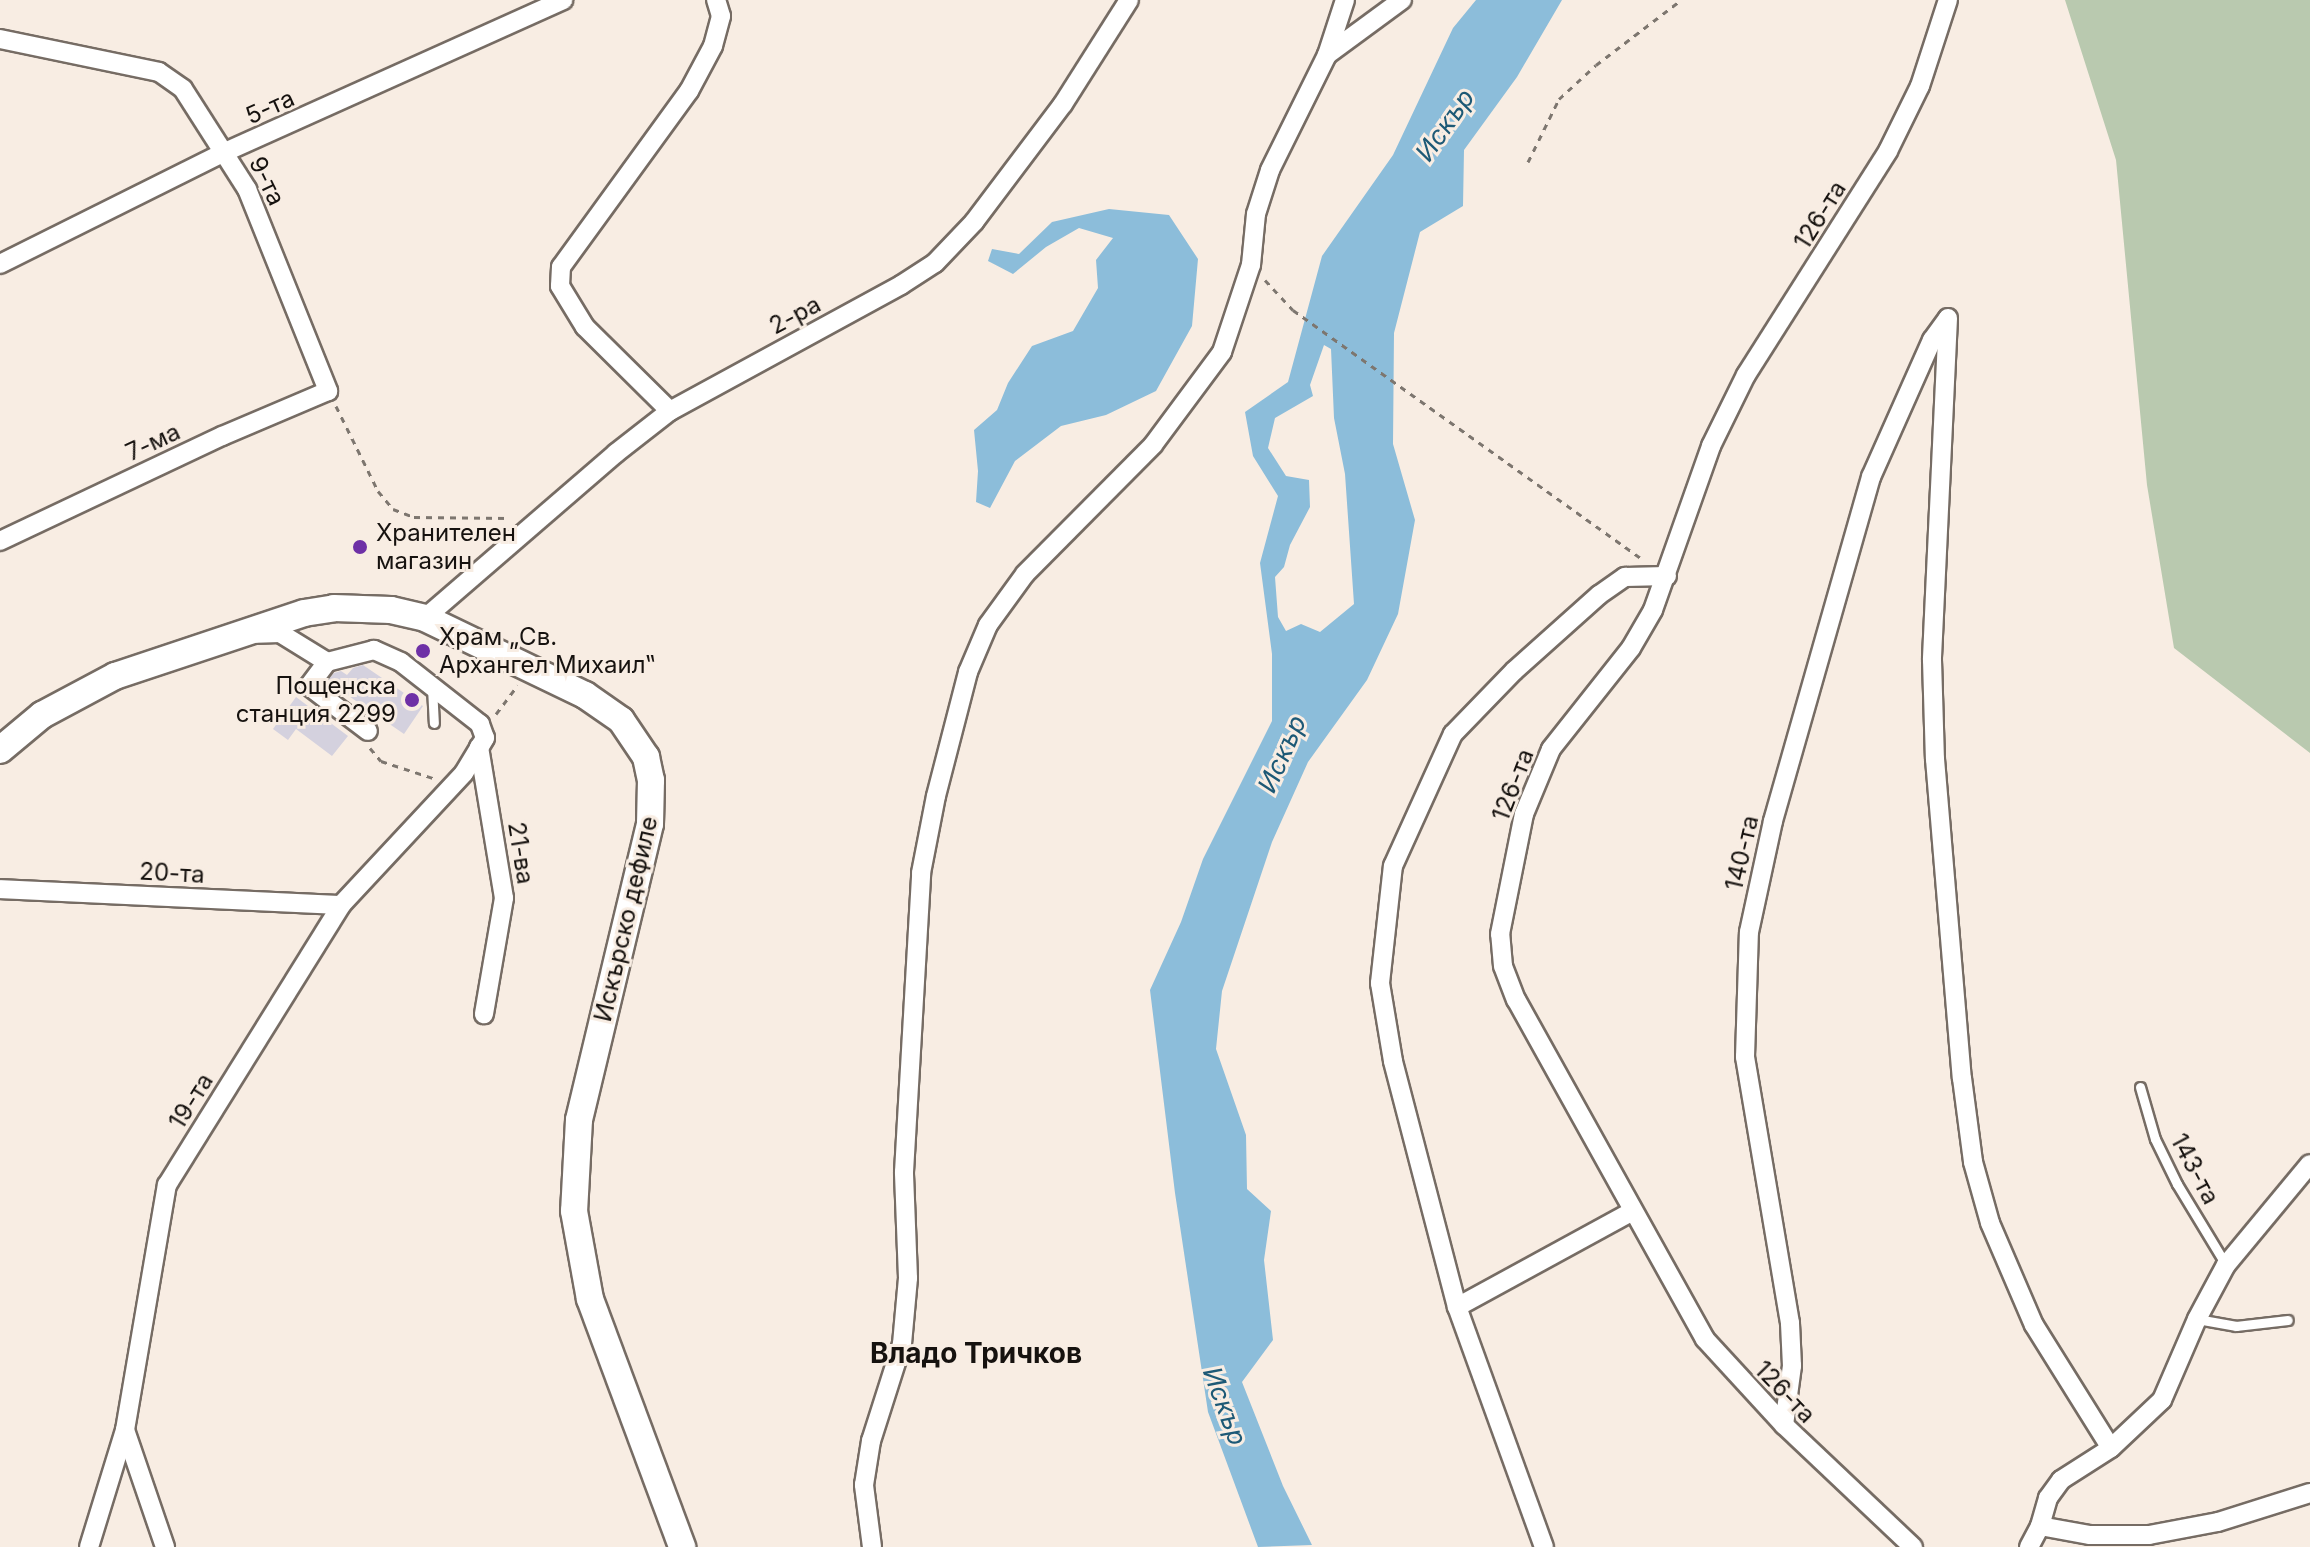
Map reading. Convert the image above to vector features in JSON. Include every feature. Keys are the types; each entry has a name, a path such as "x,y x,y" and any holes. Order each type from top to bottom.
{"main road":[{"name":"Искърско дефиле","path":"0,750 42,715 77,693 115,676 304,613 334,608 391,610 425,618 585,695 621,720 646,757 651,780 650,824 579,1120 574,1211 590,1299 682,1547"}],"street":[{"name":"5-та","path":"0,264 225,152 563,0"},
{"path":"670,411 585,327 560,286 561,267 689,91 713,46 721,16 716,0"},
{"name":"2-ра","path":"425,618 616,453 670,411 901,285 935,263 974,222 1063,104 1129,0"},
{"path":"872,1547 864,1485 871,1441 902,1344 908,1278 904,1172 921,873 936,796 968,672 988,625 1025,574 1153,445 1222,352 1251,265 1256,214 1270,170 1327,55 1345,0"},
{"path":"1327,55 1402,0"},
{"name":"126-та","path":"1913,1547 1784,1425 1705,1339 1516,1000 1503,966 1500,934 1524,814 1551,749 1631,648 1653,610 1711,446 1746,375 1888,151 1920,86 1947,2"},
{"name":"9-та","path":"0,39 159,72 183,89 247,189 328,391"},
{"name":"140-та","path":"1784,1425 1792,1366 1790,1323 1781,1253 1745,1057 1749,932 1773,821 1871,477 1932,340 1948,318 1932,660 1935,759 1962,1078 1973,1162 1990,1223 2034,1325 2111,1448"},
{"name":"7-ма","path":"0,541 13,538 222,436 328,391"},
{"path":"1544,1547 1457,1307 1393,1061 1380,983 1393,866 1453,734 1514,671 1599,595 1625,577 1667,576"},
{"path":"232,636 280,633 327,662"},
{"path":"368,731 309,686 327,662 374,650 401,662 432,687 481,739"},
{"name":"19-та","path":"89,1547 125,1430 167,1185 341,905 464,773 481,739"},
{"name":"21-ва","path":"481,739 504,898 484,1014"},
{"name":"20-та","path":"0,889 341,905"},
{"path":"2029,1547 2040,1526 2048,1498 2061,1480 2111,1448 2162,1400 2197,1319 2226,1265 2310,1164"},
{"path":"1457,1307 1633,1211"},
{"path":"125,1430 165,1547"},
{"path":"2040,1526 2090,1535 2149,1535 2218,1522 2310,1493"}],"lane":[{"path":"432,687 434,723"},
{"name":"143-та","path":"2140,1087 2155,1139 2177,1184 2226,1265"},
{"path":"2197,1319 2236,1326 2288,1320"}],"path":[{"path":"1528,162 1559,99 1596,65 1681,0"},
{"path":"1251,265 1293,310 1415,400 1667,576"},
{"path":"328,391 378,491 393,509 414,517 541,519"},
{"path":"481,739 531,668"},
{"path":"368,731 368,744 381,761 432,777 445,793"}],"green space":[{"path":"2065,0 2310,0 2310,753 2174,648 2147,485 2116,160"}],"water":[{"name":"Искър","path":"1476,0 1562,0 1517,77 1464,150 1463,206 1420,232 1394,333 1393,444 1415,520 1398,614 1367,680 1308,762 1272,842 1222,991 1216,1049 1246,1135 1247,1189 1271,1211 1264,1260 1273,1340 1242,1382 1283,1486 1312,1545 1258,1547 1208,1412 1175,1193 1150,990 1181,922 1203,859 1272,721 1272,654 1260,563 1278,496 1253,456 1245,412 1288,382 1322,256 1393,155 1453,28","holes":["1324,345 1331,349 1334,418 1345,474 1354,604 1320,632 1301,624 1286,631 1278,617 1275,577 1284,567 1290,545 1310,507 1309,480 1286,476 1268,448 1275,418 1313,396 1310,385"]},
{"path":"1109,209 1169,215 1198,259 1192,326 1156,391 1106,415 1061,426 1015,461 990,508 976,502 978,471 974,430 997,410 1008,383 1032,346 1073,331 1098,288 1096,260 1113,238 1079,228 1046,247 1013,274 988,261 992,249 1019,254 1052,222"}],"building":[{"path":"363,665 423,706 404,734 327,681 334,673 341,671 347,675 353,668"},
{"path":"296,697 348,736 332,756 296,729 288,740 273,729"}],"place":[{"name":"Хранителен магазин","path":"360,547"},
{"name":"Храм „Св. Архангел Михаил‟","path":"423,651"},
{"name":"Пощенска станция 2299","path":"412,700"}],"district":[{"name":"Владо Тричков","path":"976,1353"}]}
